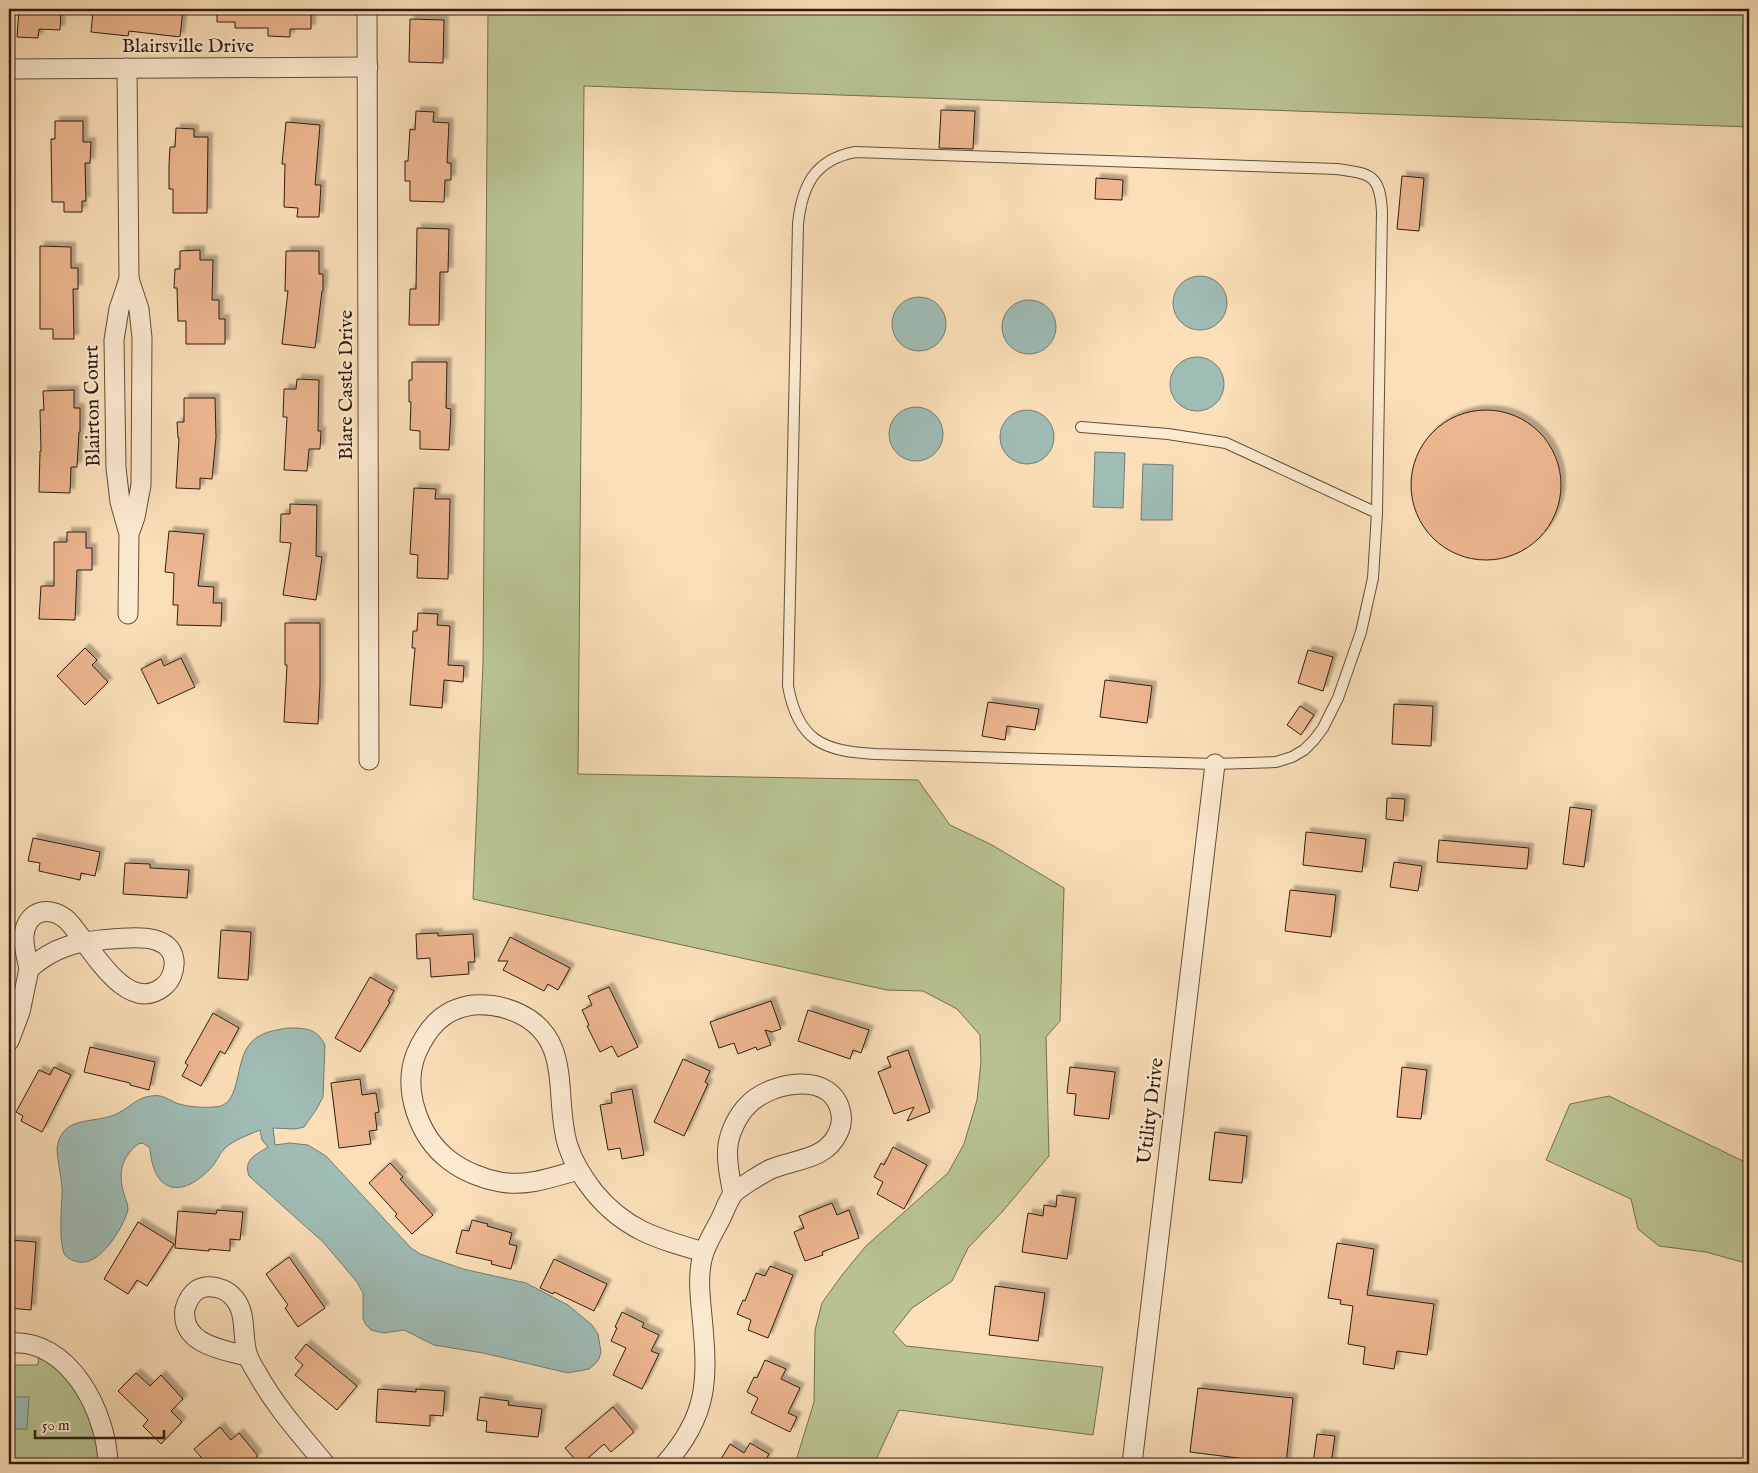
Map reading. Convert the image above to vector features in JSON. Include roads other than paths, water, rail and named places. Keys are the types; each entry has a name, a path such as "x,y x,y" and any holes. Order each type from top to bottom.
{"street":[{"name":"Blare Castle Drive","path":"367,9 369,760"},
{"name":"Blairsville Drive","path":"9,69 368,67"},
{"name":"Blairton Court","path":"127,68 129,279 139,309 142,338 142,484 135,517 129,534"},
{"name":"Blairton Court","path":"128,614 129,534 116,484 114,340 119,309 129,279"},
{"name":"Utility Drive","path":"1132,1464 1215,764"},
{"path":"9,1041 20,1012 28,968 24,934 30,918 43,910 60,915 68,922 83,942 69,945 56,951 28,968"},
{"path":"578,1170 526,1183 500,1182 476,1175 448,1159 426,1134 418,1119 411,1091 415,1056 422,1040 432,1026 444,1015 458,1008 474,1005 490,1005 529,1018 541,1028 550,1042 556,1058 563,1127 568,1146 578,1170 594,1192 622,1220 634,1228 662,1240 704,1252"},
{"path":"665,1464 678,1450 691,1430 699,1408 705,1382 706,1359 700,1281 704,1252 733,1194 772,1169 806,1159 830,1146 841,1126 842,1115 838,1103 830,1094 821,1088 808,1084 792,1084 773,1089 748,1104 732,1131 728,1144 733,1194"},
{"path":"9,1343 30,1344 47,1351 67,1367 81,1383 100,1419 106,1444 108,1464"},
{"path":"247,1356 272,1398 325,1464"}],"lane":[{"path":"868,152 1336,169 1362,173 1370,176 1376,182 1380,190 1382,212 1377,513 1373,578 1361,632 1338,698 1323,728 1304,750 1292,757 1276,762 1215,764 854,752 836,750 820,743 803,728 791,702 788,686 798,224 803,194 809,180 818,169 829,161 843,154 868,152"},
{"path":"1081,427 1168,434 1226,443 1377,513"}],"water":[{"path":"1195,276 1205,276 1215,280 1223,288 1227,303 1223,318 1215,326 1205,330 1195,330 1185,326 1177,318 1173,308 1173,298 1177,288 1185,280"},
{"path":"914,297 924,297 934,301 942,309 946,324 942,339 934,347 924,351 914,351 904,347 896,339 892,329 892,319 896,309 904,301"},
{"path":"1024,300 1034,300 1044,304 1052,312 1056,327 1052,342 1044,350 1034,354 1024,354 1014,350 1006,342 1002,332 1002,322 1006,312 1014,304"},
{"path":"1192,357 1202,357 1212,361 1220,369 1224,384 1220,399 1212,407 1202,411 1192,411 1182,407 1174,399 1170,389 1170,379 1174,369 1182,361"},
{"path":"911,407 921,407 931,411 939,419 943,434 939,449 931,457 921,461 911,461 901,457 893,449 889,439 889,429 893,419 901,411"},
{"path":"1022,410 1032,410 1042,414 1050,422 1054,437 1050,452 1042,460 1032,464 1022,464 1012,460 1004,452 1000,442 1000,432 1004,422 1012,414"},
{"path":"1095,452 1125,453 1123,508 1093,507"},
{"path":"1143,464 1173,465 1172,520 1141,520"},
{"path":"288,1028 310,1030 322,1039 325,1045 323,1097 304,1127 295,1129 273,1128 275,1145 290,1143 308,1145 326,1156 411,1248 420,1254 463,1269 526,1283 568,1305 592,1325 598,1334 601,1352 595,1364 589,1369 568,1373 483,1353 434,1345 404,1330 384,1333 371,1330 363,1319 363,1293 357,1282 323,1242 249,1176 249,1161 268,1147 262,1140 260,1130 229,1145 211,1168 198,1179 178,1188 162,1182 156,1174 152,1163 150,1148 143,1143 138,1144 132,1149 122,1166 121,1179 128,1210 116,1235 102,1252 87,1262 77,1262 65,1255 61,1223 62,1185 57,1148 60,1137 65,1130 79,1122 114,1115 137,1101 151,1096 161,1096 176,1103 195,1107 224,1105 230,1099 234,1090 243,1056 248,1046 256,1038 264,1034"},
{"path":"9,1397 29,1397 27,1429 11,1429"}]}
